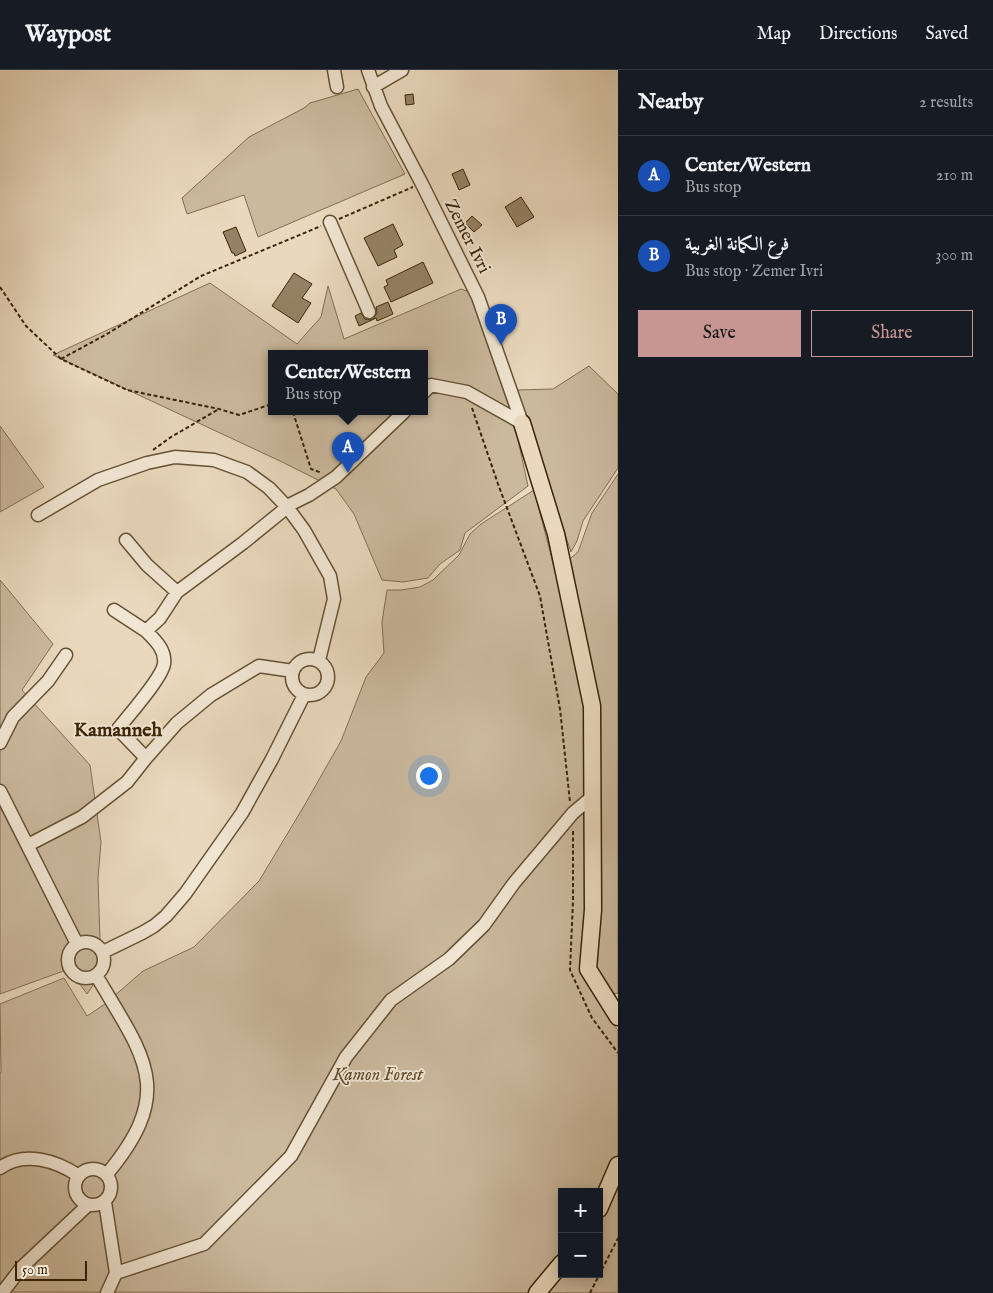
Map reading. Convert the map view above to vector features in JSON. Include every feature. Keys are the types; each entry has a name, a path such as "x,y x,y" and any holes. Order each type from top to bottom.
{"main road":[{"path":"522,424 556,534 592,706 593,910 588,969 618,1017"},
{"path":"603,1200 618,1165"},
{"path":"538,1293 558,1268"}],"street":[{"path":"334,70 336,87"},
{"name":"Zemer Ivri","path":"368,70 381,106 478,296 522,424"},
{"path":"373,87 402,70"},
{"path":"330,222 369,312"},
{"path":"428,388 431,385 467,392 522,424"},
{"path":"146,631 160,618 177,592 243,543 287,507 336,477 401,415"},
{"path":"38,515 98,480 147,463 175,458 214,460 247,472 269,488 287,507 304,530 330,576 334,599 318,660"},
{"path":"126,540 147,565 177,592"},
{"path":"114,610 146,631 160,646 164,664 155,682 118,728 146,758"},
{"path":"0,743 13,717 48,682 66,655"},
{"path":"306,659 318,660 327,669 328,682 326,687 317,695 304,695 292,683 293,671 296,665 306,659"},
{"path":"28,846 82,817 127,782 177,723 211,695 259,666 293,671"},
{"path":"103,952 154,926 166,916 185,894 242,813 304,695"},
{"path":"0,791 76,944"},
{"path":"116,1273 204,1244 224,1224 291,1156 346,1057 391,1000 449,959 484,925 514,883 573,813 592,797"},
{"path":"89,941 95,943 103,952 104,964 102,970 96,976 81,978 71,970 68,959 72,948 76,944 89,941"},
{"path":"96,976 138,1047 145,1064 147,1076 147,1092 140,1125 123,1155 106,1174"},
{"path":"0,1168 22,1160 40,1159 65,1166 79,1176"},
{"path":"89,1169 102,1171 106,1174 112,1186 105,1202 100,1205 88,1205 78,1198 75,1193 76,1181 79,1176 89,1169"},
{"path":"105,1202 116,1273 107,1293"},
{"path":"2,1293 22,1267 88,1205"}],"path":[{"path":"61,359 107,334 201,276 422,184"},
{"path":"0,287 26,326 61,359 127,390 239,415 268,405"},
{"path":"467,392 498,484 540,596 560,709 570,804 573,813 573,901 570,970 592,1018 618,1053"},
{"path":"150,453 171,436 219,410"},
{"path":"294,415 312,469 336,477"},
{"path":"590,1293 618,1238"}],"green space":[{"path":"358,89 405,174 258,237 244,195 187,214 182,198 249,137 310,103"},
{"path":"210,283 297,344 321,317 328,286 344,339 461,289 470,292 512,412 528,486 465,533 460,550 440,564 428,578 403,582 382,580 354,514 336,489 53,355"},
{"path":"589,366 618,394 618,468 583,521 577,541 571,552 517,390 553,389"},
{"path":"0,426 44,487 0,512"},
{"name":"Kamon Forest","path":"618,474 618,993 598,998 610,1021 618,1030 618,1293 0,1292 0,1004 64,978 87,1016 105,1004 143,971 194,947 259,881 341,741 366,677 384,653 382,622 387,590 420,587 433,580 459,555 470,534 481,524 534,490 554,567 578,552 592,513"},
{"path":"0,580 53,644 22,690 90,765 101,842 98,878 100,940 98,978 87,994 69,969 0,994"}],"building":[{"path":"413,94 414,104 406,105 405,95"},
{"path":"463,169 470,185 459,190 452,174"},
{"path":"521,197 534,217 517,227 505,207"},
{"path":"472,216 482,225 474,232 465,223"},
{"path":"393,224 403,245 394,250 397,257 378,266 364,238"},
{"path":"236,227 246,251 235,256 223,232"},
{"path":"423,262 433,283 391,302 384,287 388,285 386,280"},
{"path":"294,273 312,284 302,298 311,303 298,323 272,306"},
{"path":"388,302 393,314 377,321 376,318 372,320 377,313 376,307"},
{"path":"361,313 365,319 372,320 359,326 355,316"}],"place":[{"name":"فرع الكمانة الغربية","path":"501,345"},
{"name":"Center/Western","path":"348,473"}],"district":[{"name":"Kamanneh","path":"118,729"}]}
